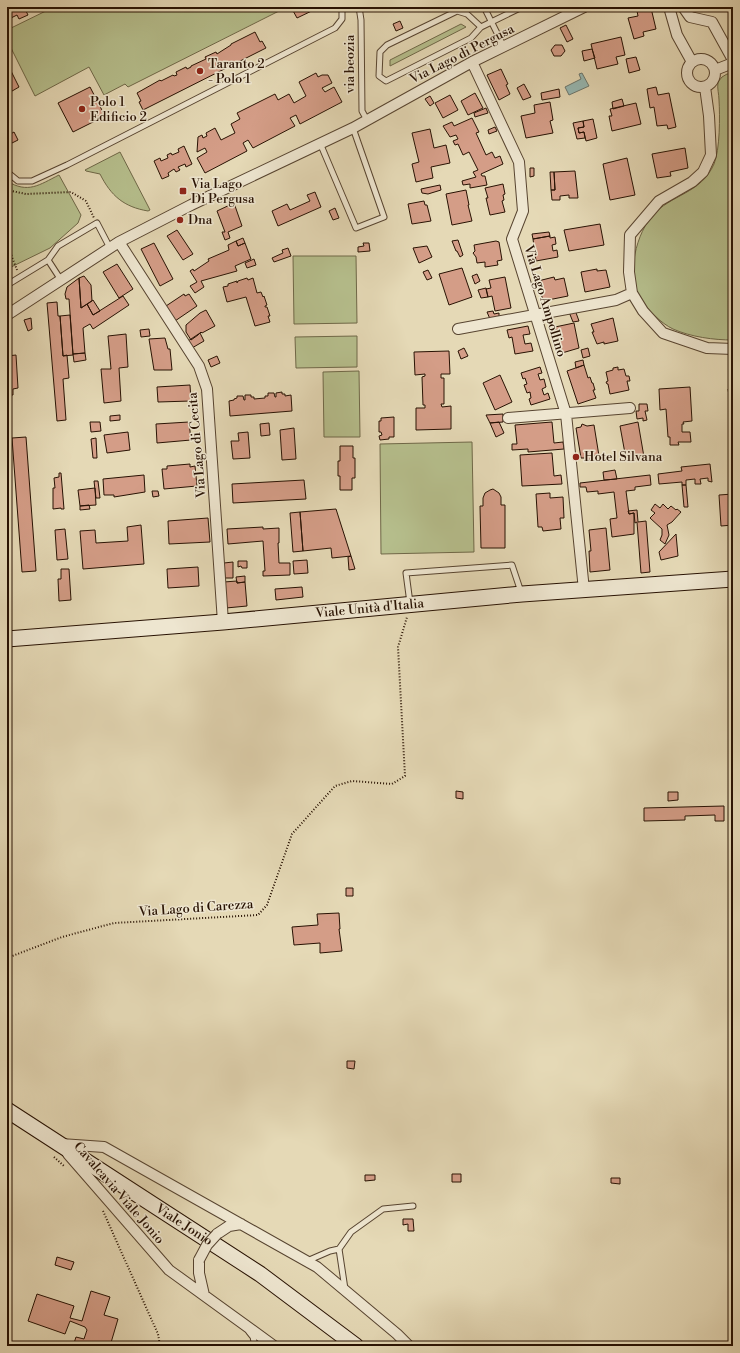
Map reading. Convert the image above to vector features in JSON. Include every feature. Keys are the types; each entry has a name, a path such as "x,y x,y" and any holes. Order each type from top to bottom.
{"main road":[{"name":"Viale Unità d'Italia","path":"7,639 223,622 522,594 733,579"},
{"name":"Viale Jonio","path":"7,1110 56,1150 260,1274 356,1346"}],"street":[{"name":"Via Lago di Pergusa","path":"7,315 115,245 191,205 353,128 472,62 584,7"},
{"path":"669,7 677,35 692,62"},
{"path":"683,7 690,17 712,22 733,61 715,70"},
{"path":"706,59 713,65 715,70 715,78 705,87 696,86 689,80 687,71 692,62 706,59"},
{"name":"Via Lago Ampollino","path":"472,62 519,162 523,211 512,239 566,414 584,590"},
{"path":"705,87 709,116 711,155 703,172 692,182 659,201 630,235 629,272 632,293 642,311 663,333 707,348 733,349"},
{"name":"Via Lago di Cecita","path":"115,245 199,366 207,389 223,622"},
{"path":"458,329 616,300 632,293"},
{"path":"508,418 630,408"},
{"name":"Cavalcavia Viale Jonio","path":"56,1150 104,1148 241,1224 316,1267 397,1334 409,1346"},
{"name":"Cavalcavia Viale Jonio","path":"56,1150 169,1270 274,1346"},
{"path":"204,1295 200,1283 199,1260 207,1245 217,1234 229,1226 241,1224"},
{"path":"397,1334 401,1346"}],"lane":[{"path":"7,172 18,181 32,181 67,164 335,28 342,19 342,7"},
{"name":"via beozia","path":"359,7 361,20 362,111 367,120"},
{"path":"484,7 504,47"},
{"name":"Via Lago di Pergusa","path":"481,28 466,14 457,11 387,46 380,52 379,76 386,81 471,38 481,28 522,7"},
{"path":"320,143 356,228 384,217 353,128"},
{"path":"7,285 48,260 58,246 97,223 115,245"},
{"path":"48,260 60,280"},
{"path":"410,604 406,573 512,565 522,594"},
{"path":"306,1261 339,1249 351,1232 383,1208 413,1206"},
{"path":"339,1249 344,1289"},
{"path":"246,1326 253,1337 255,1346"}],"path":[{"path":"7,190 26,194 71,192 86,201 97,223"},
{"path":"7,244 20,277"},
{"name":"Via Lago di Carezza","path":"7,958 62,937 114,923 258,915 267,904 292,834 335,786 352,781 392,784 405,776 398,646 410,604"},
{"path":"56,1150 65,1167"},
{"path":"102,1208 158,1334 160,1346"}],"green space":[{"path":"54,7 280,7 281,10 128,87 125,84 104,95 89,67 35,96 7,40 7,30"},
{"path":"461,24 466,27 390,66 390,60"},
{"path":"727,74 733,74 733,340 710,339 695,336 669,327 645,306 637,292 634,274 636,248 642,231 648,221 668,203 702,182 714,164 719,133 718,82"},
{"path":"120,152 150,210 148,211 132,207 125,203 114,194 104,182 100,174 85,170"},
{"path":"59,175 81,215 78,223 50,248 7,269 7,181 21,187 33,187"},
{"path":"293,256 356,256 357,323 294,324"},
{"path":"357,336 357,367 296,368 295,337"},
{"path":"359,371 360,437 324,437 323,372"},
{"path":"472,442 474,552 381,554 380,444"}],"water":[{"path":"582,73 589,86 569,95 565,87 581,79 579,74"}],"building":[{"path":"7,7 30,7 26,11 28,15 19,19 17,15 7,20"},
{"path":"291,7 320,7 297,18"},
{"path":"651,8 656,29 643,32 644,36 634,39 628,18 638,16 637,11"},
{"path":"400,21 403,28 396,31 393,24"},
{"path":"566,25 573,39 567,42 560,28"},
{"name":"Taranto 2 - Polo 1","path":"255,32 260,42 262,41 266,48 143,110 137,93 160,80 161,81 173,75 177,75 176,72 186,67 187,69 191,67 206,59 205,57 216,52 217,54 231,44"},
{"path":"621,37 625,55 616,57 618,64 597,69 591,44"},
{"path":"555,45 562,45 565,51 561,56 554,56 551,50"},
{"path":"592,49 595,58 584,61 582,51"},
{"path":"636,57 640,70 629,73 626,59"},
{"path":"7,63 19,87 7,94"},
{"path":"501,69 508,84 506,85 510,94 499,100 487,75"},
{"path":"316,73 318,77 328,75 332,83 322,88 325,92 334,87 342,102 300,124 296,115 290,118 295,126 253,148 248,140 243,143 247,151 205,173 197,158 207,152 205,148 197,152 198,137 202,135 203,138 207,136 206,133 215,128 221,140 235,133 231,124 240,119 237,113 275,94 278,100 289,94 294,103 306,96 299,82"},
{"path":"524,84 531,97 523,100 517,88"},
{"name":"Polo 1 Edificio 2","path":"90,87 105,116 73,132 58,103"},
{"path":"656,87 658,95 669,93 676,127 668,129 667,125 657,126 654,107 650,108 647,89"},
{"path":"559,89 560,97 542,100 541,93"},
{"path":"475,93 483,108 468,115 461,101"},
{"path":"450,95 458,110 443,118 435,103"},
{"path":"430,96 434,103 430,106 425,99"},
{"path":"622,99 624,106 613,109 612,102"},
{"path":"550,102 553,120 550,121 553,133 526,138 521,116 535,113 534,105"},
{"path":"636,103 641,124 612,131 609,116 612,116 610,109"},
{"path":"486,108 488,113 475,117 474,113"},
{"path":"472,118 479,132 476,133 486,155 492,152 495,158 500,156 503,164 481,174 482,176 485,176 487,185 470,188 470,184 463,185 462,181 476,177 473,172 478,170 469,152 463,155 458,144 455,145 453,141 458,139 456,135 450,137 443,126 452,122 454,126"},
{"path":"593,119 597,138 586,141 584,132 579,133 578,128 584,127 583,121"},
{"path":"583,121 584,127 578,128 579,133 584,132 585,138 577,139 573,123"},
{"path":"495,127 497,131 489,134 488,130"},
{"path":"430,129 434,148 446,145 450,163 431,167 433,178 416,182 412,164 419,162 412,133"},
{"path":"14,132 18,140 10,144 7,136"},
{"path":"184,146 192,164 186,167 185,164 178,167 180,170 176,172 174,169 168,173 169,176 162,179 154,161 160,158 161,161 168,158 167,155 171,153 172,155 179,152 178,149"},
{"path":"685,148 688,168 670,172 671,176 657,178 652,154"},
{"path":"627,158 635,195 610,200 603,164"},
{"path":"530,168 534,168 534,176 530,177"},
{"path":"575,171 578,198 569,198 569,195 560,196 560,200 552,200 551,190 555,190 554,172"},
{"path":"550,172 554,172 555,190 551,190"},
{"path":"503,184 505,194 503,195 504,200 502,201 505,212 490,215 485,188"},
{"path":"440,185 441,190 428,194 422,193 421,189"},
{"path":"466,190 472,221 452,225 446,194"},
{"path":"315,192 321,207 278,226 272,211 287,204 290,210 310,201 307,195"},
{"path":"424,201 425,205 427,205 431,221 412,224 408,204"},
{"path":"234,203 242,226 228,232 230,238 225,240 222,232 225,232 217,211"},
{"path":"335,208 339,218 333,220 329,211"},
{"path":"600,224 604,245 569,251 564,230"},
{"path":"177,230 193,254 183,260 167,236"},
{"path":"549,232 550,236 533,239 532,234"},
{"path":"550,236 550,238 555,237 556,244 552,245 553,251 557,250 558,257 536,261 533,239"},
{"path":"243,238 245,243 238,246 236,241"},
{"path":"458,240 463,255 460,257 452,241"},
{"path":"236,241 238,246 245,243 251,259 235,266 237,271 201,281 204,287 195,293 190,286 197,282 190,271 193,269 194,271 209,261 208,259 229,250 228,245"},
{"path":"496,241 499,242 502,260 497,261 498,265 485,267 485,262 477,263 476,257 473,253 475,251 474,245"},
{"path":"154,243 173,279 160,286 141,249"},
{"path":"363,243 369,243 370,251 358,252 358,247 364,246"},
{"path":"427,246 432,257 419,263 413,248"},
{"path":"288,248 291,256 274,262 272,258 283,253 282,250"},
{"path":"254,259 256,265 247,268 245,263"},
{"path":"117,264 133,289 119,298 103,272"},
{"path":"462,268 472,297 449,305 439,274"},
{"path":"597,269 597,271 606,270 610,287 585,292 581,272"},
{"path":"428,270 432,278 427,280 423,272"},
{"path":"477,274 480,281 475,284 472,276"},
{"path":"84,276 91,285 92,301 81,308 79,278"},
{"path":"505,277 511,308 495,311 492,296 488,297 486,289 491,288 489,280"},
{"path":"554,277 555,280 564,278 568,296 543,301 538,281"},
{"path":"79,278 81,308 87,304 93,315 123,296 129,305 93,329 90,324 83,328 85,353 73,354 69,299 66,299 65,294 67,287"},
{"path":"247,278 248,280 253,278 257,293 261,292 263,297 264,296 267,305 265,307 267,307 270,316 268,316 270,322 255,326 246,297 227,302 223,287"},
{"path":"486,288 488,297 481,298 478,290"},
{"path":"184,294 185,296 189,294 197,306 175,321 166,306"},
{"path":"93,300 100,311 93,315 87,304"},
{"path":"57,302 58,316 60,316 63,356 67,355 69,378 63,379 66,420 57,421 47,303"},
{"path":"206,310 215,326 202,333 201,332 191,340 186,332 186,325"},
{"path":"575,310 579,321 573,322 569,312"},
{"path":"493,311 494,314 499,313 499,317 490,319 487,312"},
{"path":"70,315 73,355 63,356 60,316"},
{"path":"31,318 32,329 28,331 24,320"},
{"path":"613,318 618,341 597,344 592,332 594,332 591,324"},
{"path":"574,323 579,348 562,353 555,327"},
{"path":"528,326 530,334 523,335 525,344 531,343 533,351 515,354 512,337 509,338 507,330"},
{"path":"149,329 150,336 141,337 140,330"},
{"path":"200,333 204,341 192,348 188,341"},
{"path":"126,334 128,367 119,368 121,401 104,403 101,369 111,369 108,336"},
{"path":"165,338 168,349 170,349 172,370 154,370 149,339"},
{"path":"464,348 468,356 461,359 458,351"},
{"path":"588,348 590,356 583,358 581,350"},
{"path":"449,351 450,374 441,374 441,378 444,378 444,404 441,404 442,407 451,406 451,429 416,430 416,408 425,408 425,405 423,405 422,377 425,376 425,374 415,375 414,352"},
{"path":"85,353 86,360 74,362 73,354"},
{"path":"16,355 18,388 13,389 13,395 7,395 7,356"},
{"path":"217,356 220,363 211,367 208,360"},
{"path":"583,360 584,365 576,368 575,362"},
{"path":"584,365 588,378 590,377 593,383 595,390 593,390 596,398 578,404 567,371"},
{"path":"540,367 542,373 538,374 540,380 544,379 546,387 542,389 544,395 548,393 550,399 531,405 529,399 531,398 530,392 527,393 524,385 527,384 521,373"},
{"path":"618,367 618,370 624,369 626,376 629,376 630,381 627,381 629,390 610,394 608,384 606,382 608,381 606,372"},
{"path":"500,375 512,402 495,410 483,383"},
{"path":"730,384 733,384 733,403 730,403 728,389 730,389"},
{"path":"190,385 191,401 158,402 157,387"},
{"path":"690,387 692,421 683,422 682,432 690,432 691,442 678,442 679,445 670,445 666,409 660,410 659,389"},
{"path":"282,392 285,396 291,395 292,411 230,416 229,401 234,400 237,396 243,396 245,400 245,395 251,395 254,399 265,398 265,396 268,396 268,393 274,393 276,397 276,393"},
{"path":"639,404 647,404 648,411 645,411 647,420 643,421 643,418 637,419 636,411 639,411"},
{"path":"503,414 503,422 490,423 486,415"},
{"path":"120,415 120,420 110,421 110,416"},
{"path":"394,417 394,437 380,440 379,436 382,435 381,432 379,432 379,421 381,421 381,418"},
{"path":"90,422 100,422 101,431 91,432"},
{"path":"189,422 191,440 157,443 156,424"},
{"path":"499,422 504,433 496,437 490,423"},
{"path":"552,422 554,443 563,442 564,449 528,452 528,449 512,450 512,444 517,444 515,425"},
{"path":"638,422 644,457 626,459 620,426"},
{"path":"269,423 270,435 261,436 260,424"},
{"path":"582,424 587,426 594,425 599,456 592,456 589,460 586,458 581,458 576,428 581,427"},
{"path":"294,428 296,459 282,460 280,430"},
{"path":"128,432 130,450 107,453 104,435"},
{"path":"248,432 250,458 233,459 231,441 239,441 238,433"},
{"path":"26,437 36,571 22,572 12,438"},
{"path":"96,438 97,458 93,458 91,439"},
{"path":"340,446 353,446 353,458 355,458 355,478 352,478 352,490 340,490 338,461 340,461"},
{"path":"552,453 554,476 561,475 562,484 522,486 520,455"},
{"path":"190,464 190,467 195,466 197,486 164,489 162,469 167,469 167,466"},
{"path":"710,464 712,482 708,481 708,478 700,479 701,484 695,484 695,479 686,480 686,485 682,485 682,482 659,484 658,474 682,471 681,467"},
{"path":"615,470 617,479 604,480 603,472"},
{"path":"59,473 61,473 64,509 53,509 53,488 55,488 54,478 59,477"},
{"path":"144,475 145,492 114,497 114,495 104,495 103,479"},
{"path":"650,475 651,485 635,487 635,490 626,491 629,514 634,513 634,534 612,537 610,519 617,518 614,492 598,494 598,491 587,492 586,487 580,487 580,483"},
{"path":"304,480 306,499 233,503 232,484"},
{"path":"94,481 98,481 100,498 96,498"},
{"path":"682,485 686,485 688,507 684,507"},
{"path":"95,488 96,505 80,506 78,490"},
{"path":"493,489 499,493 501,497 501,505 505,505 505,548 481,548 480,506 483,506 483,498 485,493"},
{"path":"152,491 158,491 159,496 153,497"},
{"path":"550,493 550,498 563,497 564,518 560,518 561,529 543,531 542,527 538,527 536,494"},
{"path":"733,494 733,525 721,526 719,495"},
{"path":"655,504 660,508 663,504 668,509 671,506 681,512 672,522 667,525 669,535 665,544 660,540 662,529 650,518 655,513 651,510"},
{"path":"89,505 90,509 80,510 80,506"},
{"path":"336,509 351,556 332,558 331,548 303,551 300,512"},
{"path":"637,510 638,522 646,521 650,572 641,573 637,522 635,523 634,513 629,514 628,511"},
{"path":"300,512 303,551 293,552 290,513"},
{"path":"208,518 210,542 169,544 168,521"},
{"path":"141,525 144,564 83,569 80,531 95,530 96,543 128,541 127,527"},
{"path":"263,527 263,529 279,528 279,563 290,563 290,575 263,576 263,571 265,571 263,541 228,544 227,529"},
{"path":"606,528 610,570 590,572 589,551 591,551 589,530"},
{"path":"65,529 68,559 57,560 55,530"},
{"path":"676,534 678,556 661,560 659,552"},
{"path":"351,556 355,569 349,570 348,557"},
{"path":"307,560 308,573 294,574 293,561"},
{"path":"238,561 247,561 247,568 242,568 241,566 238,567"},
{"path":"233,562 233,578 225,578 224,563"},
{"path":"198,567 199,586 168,588 167,569"},
{"path":"61,569 69,569 71,600 59,601 58,579 61,579"},
{"path":"245,576 245,582 237,583 236,577"},
{"path":"237,581 237,583 245,582 247,606 226,608 224,582"},
{"path":"302,587 303,597 276,600 275,589"},
{"path":"456,791 463,792 463,799 456,798"},
{"path":"668,792 678,792 678,800 668,801"},
{"path":"724,806 724,821 715,821 715,815 685,816 685,820 644,821 644,808"},
{"path":"346,888 353,888 353,896 346,896"},
{"path":"339,913 339,929 342,951 320,953 320,943 294,945 292,927 318,925 317,914"},
{"path":"347,1061 355,1061 354,1069 347,1068"},
{"path":"452,1174 461,1174 461,1182 452,1182"},
{"path":"365,1175 375,1175 375,1180 365,1181"},
{"path":"611,1178 620,1178 620,1184 611,1183"},
{"path":"403,1219 413,1219 414,1231 408,1231 408,1224 403,1225"},
{"path":"57,1257 74,1262 71,1270 55,1265"},
{"path":"91,1291 110,1297 104,1315 118,1319 110,1346 96,1343 95,1346 73,1346 76,1337 84,1339 87,1330 85,1327 70,1321 65,1334 28,1321 37,1294 74,1306 70,1318 82,1321"}],"place":[{"name":"Taranto 2 - Polo 1","path":"200,71"},
{"name":"Polo 1 Edificio 2","path":"82,109"},
{"name":"Via Lago Di Pergusa","path":"183,191"},
{"name":"Dna","path":"180,220"},
{"name":"Hotel Silvana","path":"576,457"}]}
